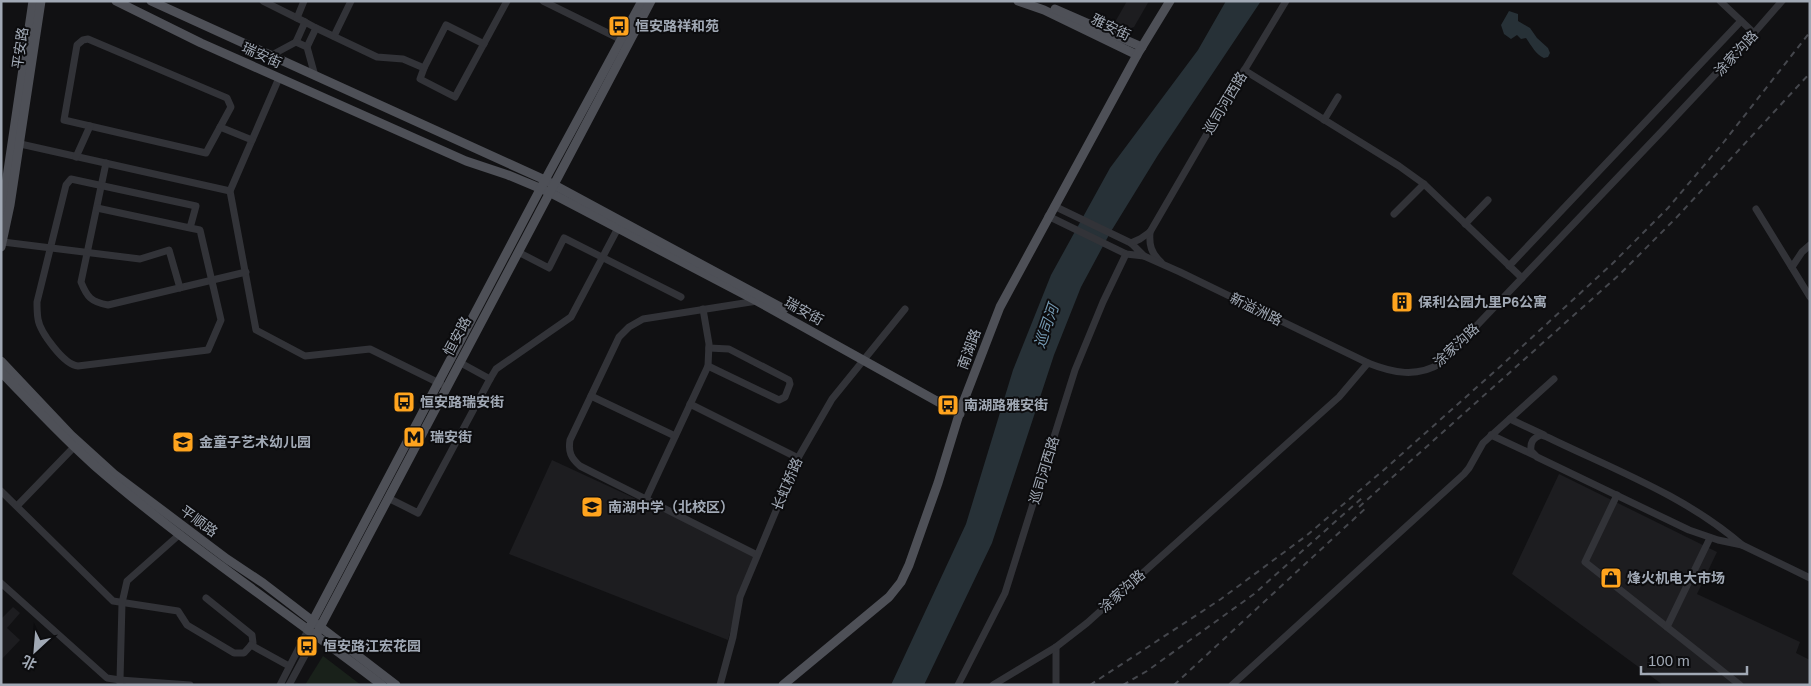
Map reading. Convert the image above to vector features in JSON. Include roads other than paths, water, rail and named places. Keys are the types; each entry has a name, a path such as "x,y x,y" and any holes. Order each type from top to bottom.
{"main road":[{"name":"平安路","path":"2,244 33,1"},
{"name":"平安路","path":"1,218 41,1"},
{"name":"瑞安街","path":"116,1 201,43 466,161 547,186 618,228 865,357"},
{"name":"瑞安街","path":"151,1 316,76 547,186 734,281 961,411"},
{"name":"恒安路","path":"625,42 642,1"},
{"name":"恒安路","path":"314,629 547,186 625,42 651,1"},
{"name":"雅安街","path":"1018,1 1032,2 1100,36 1139,51"},
{"name":"南湖路","path":"783,685 889,597 901,582 922,529 961,411 996,316 1048,216 1139,51 1170,1"},
{"name":"恒安路","path":"314,629 388,498 442,385 459,362 518,252 547,186"},
{"name":"平顺路","path":"1,361 71,435 114,474 227,559 263,583 314,629 382,685"},
{"name":"平顺路","path":"1,372 74,447 180,534 396,685"}],"street":[{"path":"263,1 377,57 403,59 424,68"},
{"path":"297,18 304,1"},
{"path":"334,36 350,1"},
{"path":"484,44 446,25 420,79 455,97 484,44 507,1"},
{"path":"542,1 625,42"},
{"name":"巡司河西路","path":"1150,232 1286,1"},
{"path":"1720,1 1754,33"},
{"name":"涂家沟路","path":"993,685 1056,647 1087,623 1339,397 1368,363 1382,369 1406,373 1424,372 1440,363 1754,33 1782,1"},
{"path":"1509,266 1741,21"},
{"path":"270,56 296,42 305,22"},
{"path":"316,28 307,47 316,76"},
{"path":"88,38 227,98 231,107 220,127 206,153 64,120 77,45 88,38"},
{"path":"296,42 307,47"},
{"path":"1244,70 1424,184 1522,278"},
{"path":"279,78 230,191 256,330 305,356 370,348 442,385"},
{"path":"1324,120 1338,97"},
{"path":"76,157 90,126"},
{"path":"220,127 252,140"},
{"path":"16,143 230,191"},
{"path":"106,163 81,282 86,294 96,303 108,305 246,272"},
{"path":"96,208 190,228 200,230 221,320 208,350 78,366 72,365 56,351 38,320 37,302 66,184 72,179 196,206 190,228"},
{"path":"1394,214 1424,184"},
{"path":"1465,224 1488,200"},
{"path":"1054,206 1130,243 1144,256"},
{"path":"1756,209 1810,297"},
{"path":"1048,216 1126,254 1144,256"},
{"path":"388,498 418,513 496,369 571,317 618,228"},
{"path":"1130,243 1150,232"},
{"path":"1150,232 1152,252 1164,265"},
{"path":"518,252 549,268 564,238 681,297"},
{"path":"2,244 140,259 169,250 180,288"},
{"path":"1792,267 1802,252 1810,245"},
{"name":"巡司河西路","path":"958,685 1006,593 1075,370 1103,302 1126,254"},
{"name":"新溢洲路","path":"1144,256 1368,363"},
{"path":"757,301 643,319 628,327 619,337 570,440 569,450 573,460 580,466 757,555"},
{"path":"646,499 708,366 709,348 703,309"},
{"name":"长虹桥路","path":"720,685 734,637 740,597 798,458 832,399 905,309"},
{"path":"708,366 779,400 785,397 790,384 789,380 729,349 709,348"},
{"path":"459,362 490,379"},
{"path":"1232,685 1464,474 1483,443 1554,379"},
{"path":"591,396 675,436"},
{"path":"690,404 798,458"},
{"path":"1510,419 1699,512 1724,529 1742,545"},
{"path":"1491,435 1689,530 1710,538 1742,545 1810,578"},
{"path":"1536,457 1530,445 1533,440 1541,436 1547,437"},
{"path":"17,506 74,447"},
{"path":"1,491 113,601 178,610 187,625 234,653 244,653 251,645 252,635 206,598"},
{"path":"1617,495 1585,562 1740,685"},
{"path":"120,682 122,603 127,581 180,534"},
{"path":"1667,627 1710,538"},
{"path":"1,583 106,678 120,682 190,685"},
{"name":"恒安路","path":"280,685 289,666 314,629"},
{"name":"恒安路","path":"289,685 314,629"},
{"path":"251,645 289,666"},
{"path":"1056,647 1056,685"}],"water":[{"name":"巡司河","path":"1226,1 1261,1 1158,155 1110,233 1081,287 1054,355 992,543 924,685 891,685 966,524 1013,370 1051,275 1110,168 1198,50"},
{"path":"1509,11 1518,14 1518,21 1530,28 1548,48 1550,53 1548,57 1544,58 1539,55 1526,38 1521,39 1517,35 1511,39 1504,34 1501,25"}],"railway":[{"path":"1090,685 1221,599 1306,536 1503,364 1612,264 1668,208 1723,143 1810,32"},
{"path":"1359,507 1620,274 1676,218 1810,73"},
{"path":"1123,685 1147,671 1254,594 1363,497"},
{"path":"1174,685 1368,506"}],"place":[{"name":"恒安路祥和苑","path":"619,26"},
{"name":"保利公园九里P6公寓","path":"1402,302"},
{"name":"恒安路瑞安街","path":"404,402"},
{"name":"南湖路雅安街","path":"948,405"},
{"name":"瑞安街","path":"414,437"},
{"name":"金童子艺术幼儿园","path":"183,442"},
{"name":"南湖中学（北校区）","path":"592,507"},
{"name":"烽火机电大市场","path":"1611,578"},
{"name":"恒安路江宏花园","path":"307,646"}]}
